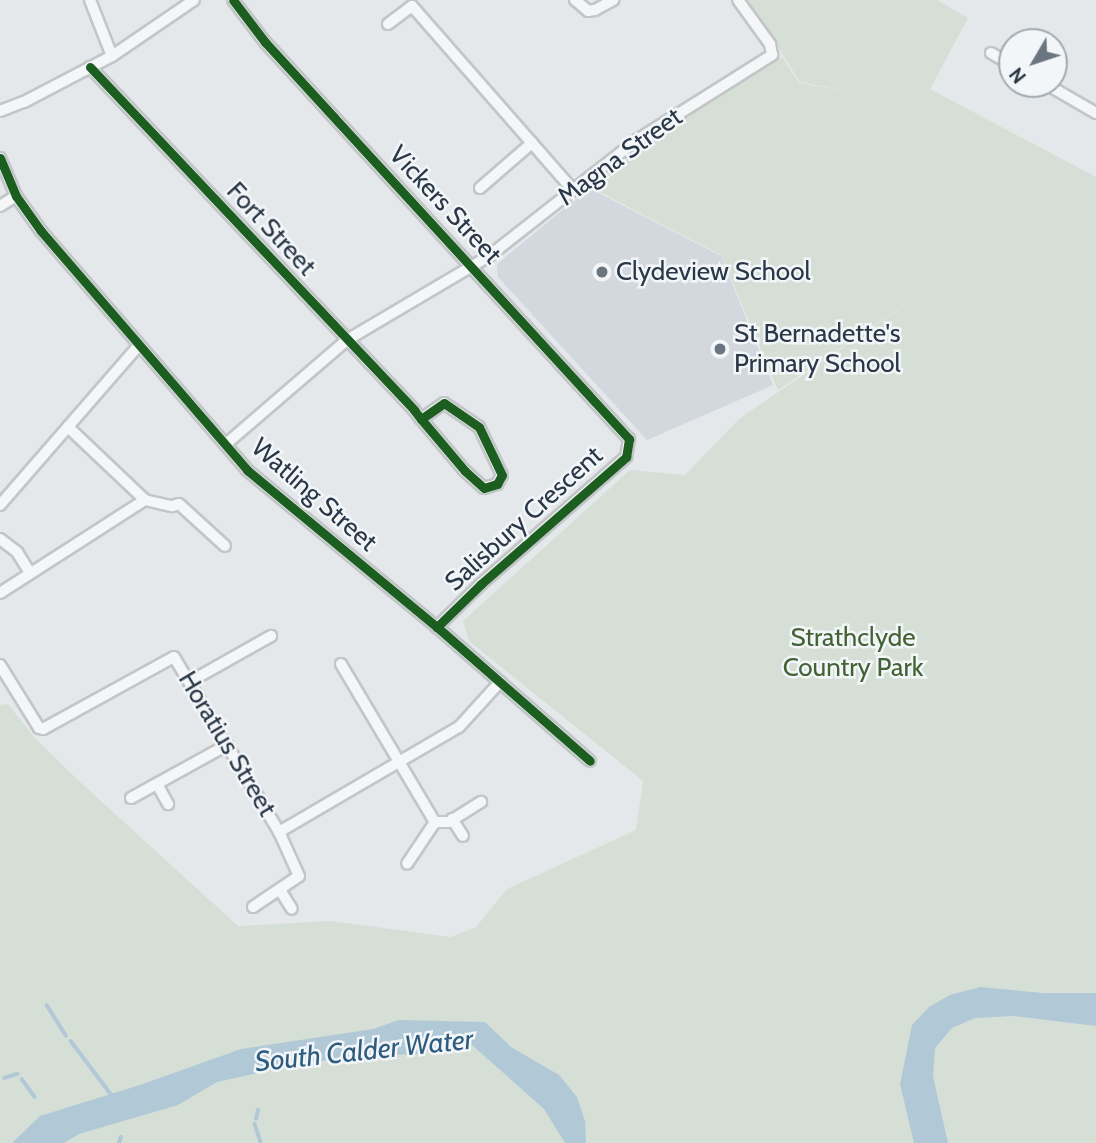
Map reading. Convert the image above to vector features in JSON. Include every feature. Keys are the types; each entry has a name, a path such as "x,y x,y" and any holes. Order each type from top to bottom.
{"street":[{"path":"90,0 113,56"},
{"path":"0,111 24,102 113,56 194,0"},
{"name":"Vickers Street","path":"233,0 292,72 474,266 629,439"},
{"path":"575,0 588,11 613,0"},
{"name":"Magna Street","path":"226,444 347,340 474,266 637,140 772,55 770,44 738,0"},
{"path":"388,24 412,6 573,190"},
{"path":"991,53 998,57"},
{"name":"Fort Street","path":"90,67 484,488 497,484 502,475 479,427 444,403 421,419"},
{"path":"1068,97 1096,113"},
{"path":"480,188 532,143"},
{"name":"Watling Street","path":"0,158 16,195 69,265 247,470 437,627 590,761"},
{"path":"0,206 16,195"},
{"path":"0,505 139,345"},
{"path":"68,427 145,500 172,506 179,504 225,546"},
{"name":"Salisbury Crescent","path":"437,627 481,584 626,457 629,439"},
{"path":"0,593 145,500"},
{"path":"0,539 17,552 30,573"},
{"path":"191,681 271,636"},
{"name":"Horatius Street","path":"0,665 39,728 43,729 174,657 191,681 279,832 299,876 281,890"},
{"path":"341,664 435,822"},
{"name":"Horatius Street","path":"279,832 459,727 500,682"},
{"path":"131,797 227,745"},
{"path":"156,784 168,804"},
{"path":"407,864 435,822 452,819 481,802"},
{"path":"452,819 463,836"},
{"path":"253,907 281,890 292,909"}],"shaded area":[{"path":"589,188 721,256 773,385 647,440 498,277 497,264"}],"green space":[{"name":"Strathclyde Country Park","path":"748,0 937,0 968,18 930,89 1096,177 1096,1143 0,1143 0,705 8,704 34,737 79,781 238,926 330,921 451,937 476,927 507,889 636,830 643,781 469,641 463,621 630,470 685,475 739,419 930,288 778,390 721,255 590,187 640,143 703,102 782,57 799,83 855,93 800,82"}],"water":[{"path":"980,987 1043,993 1096,993 1096,1026 1013,1016 975,1018 952,1028 935,1048 933,1076 948,1143 914,1143 900,1084 912,1025 929,1007 950,995"},
{"name":"South Calder Water","path":"399,1020 485,1022 511,1047 559,1075 577,1097 585,1121 586,1143 565,1143 544,1109 472,1045 449,1044 419,1054 354,1056 295,1065 217,1082 178,1105 79,1134 64,1143 12,1143 40,1116 140,1085 241,1049 373,1029"}],"waterway":[{"path":"47,1005 66,1036"},
{"path":"71,1041 114,1098"},
{"path":"4,1078 17,1074"},
{"path":"22,1079 35,1097"},
{"path":"256,1119 258,1110"},
{"path":"255,1124 261,1143"},
{"path":"119,1143 121,1137"}],"cycle path":[{"path":"233,0 265,42 629,439 626,457 481,584 437,627"},
{"path":"90,67 414,410 421,419 465,471 484,488 497,484 502,475 479,427 444,403 421,419"},
{"path":"0,158 16,196 41,231 247,470 437,627 590,761"}],"place":[{"name":"Clydeview School","path":"602,272"},
{"name":"St Bernadette's Primary School","path":"720,349"}]}
